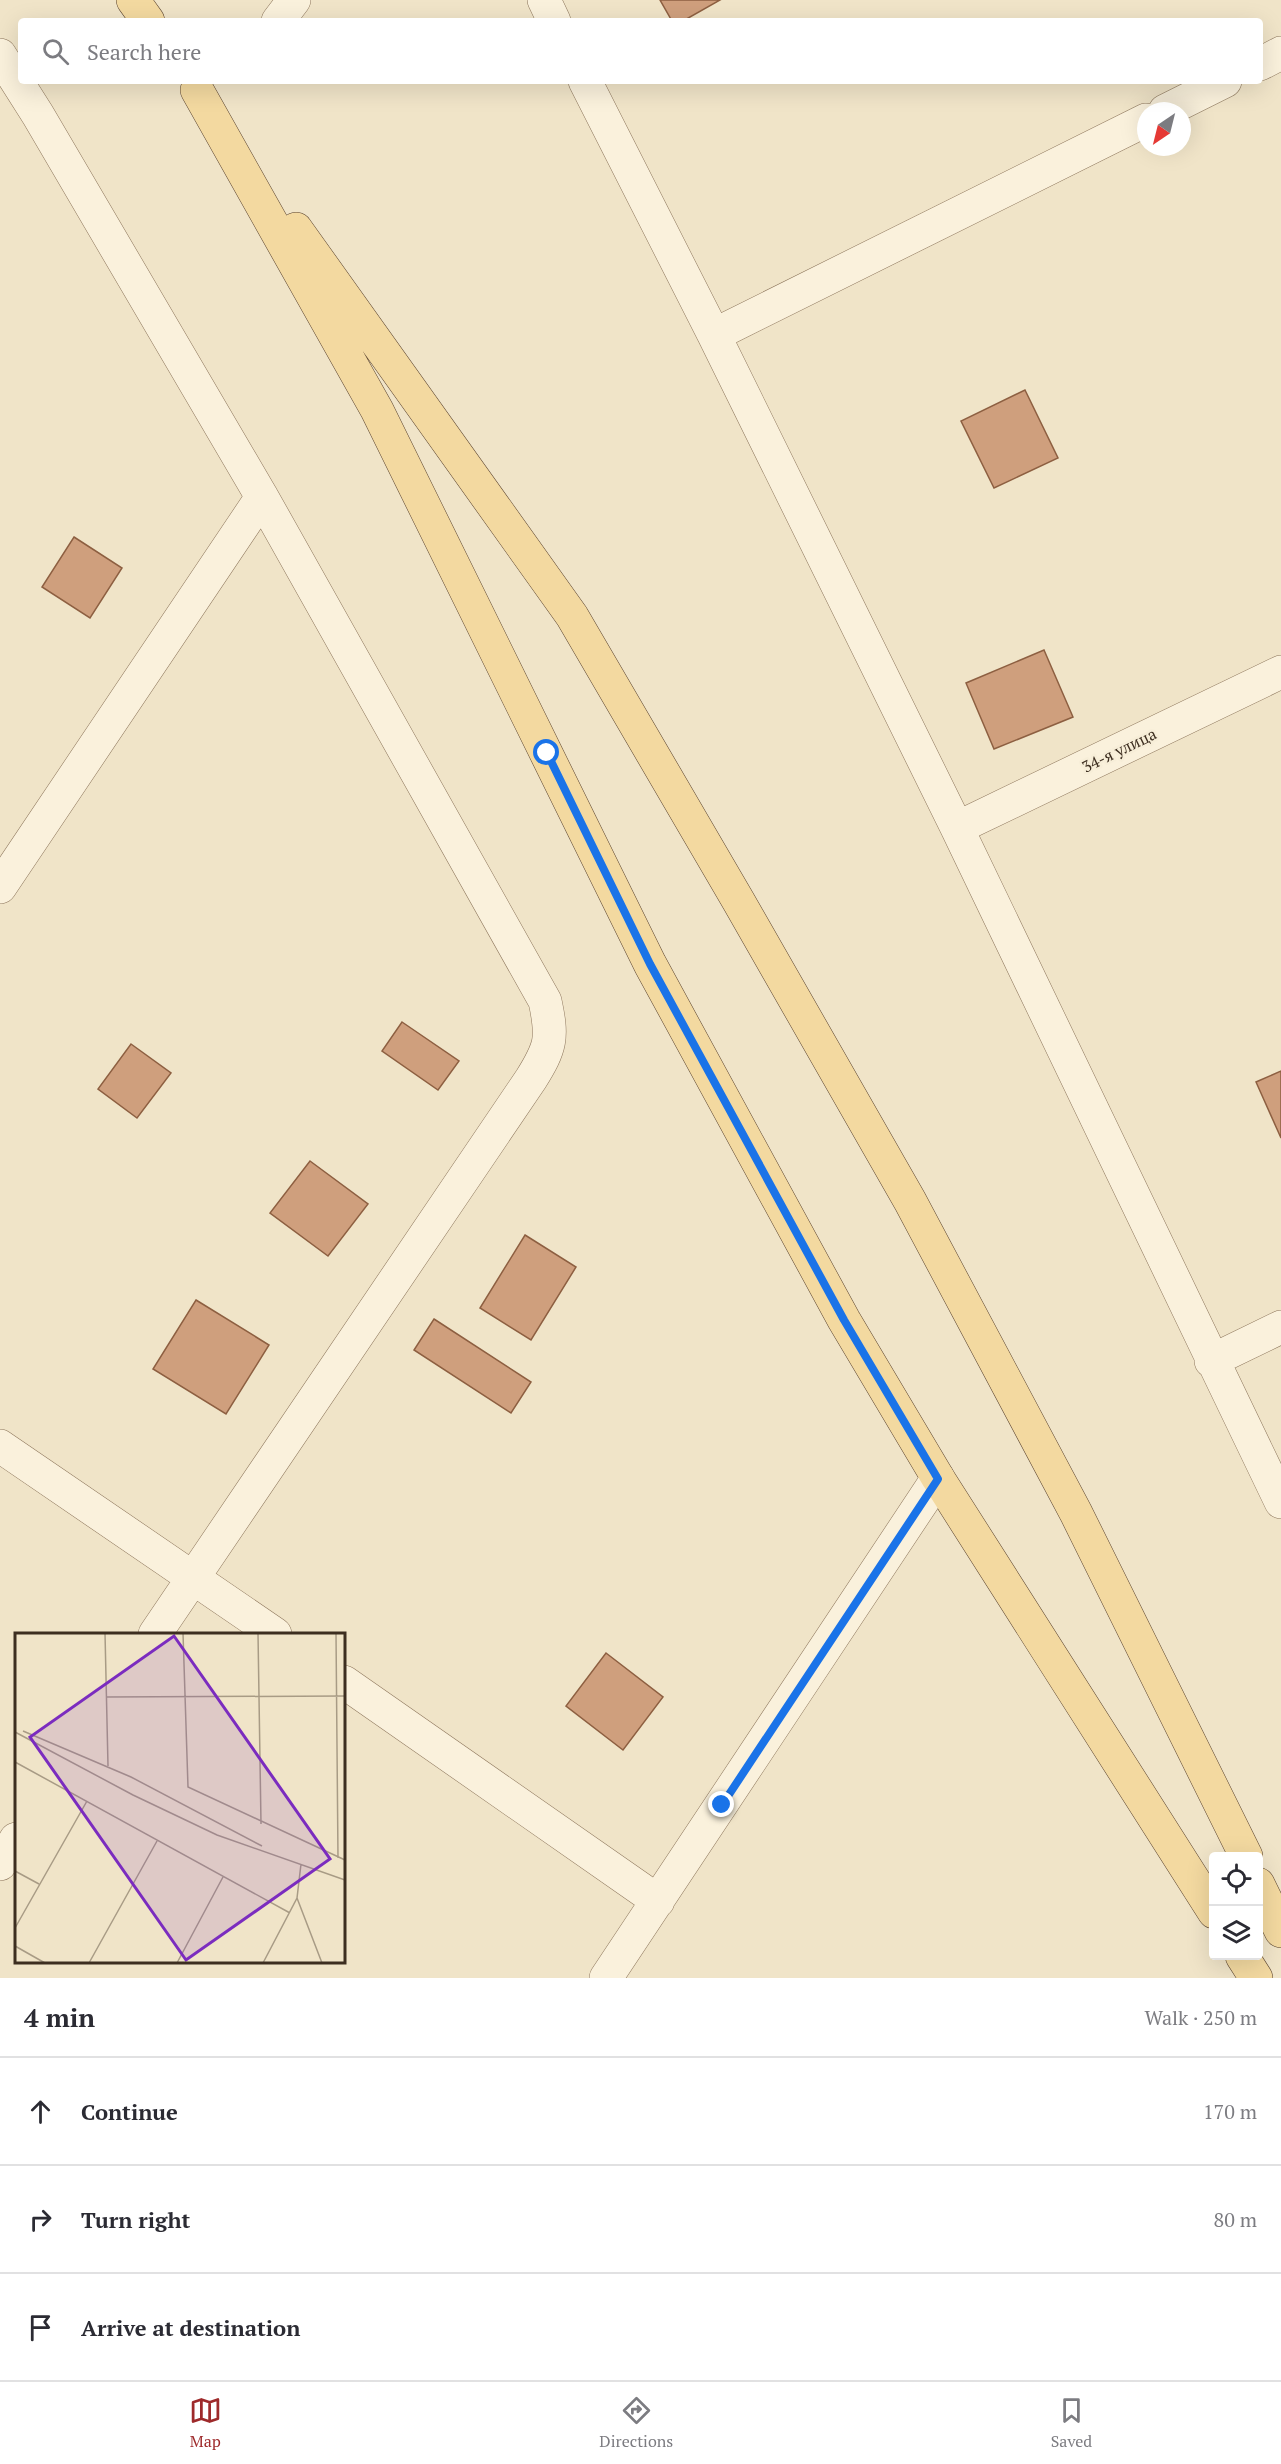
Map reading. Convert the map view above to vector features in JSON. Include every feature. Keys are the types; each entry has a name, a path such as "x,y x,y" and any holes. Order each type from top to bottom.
{"main road":[{"path":"133,0 146,18"},
{"path":"199,84 377,410 650,964 844,1320 938,1479 1210,1906"},
{"path":"199,84 572,616 910,1201 1076,1513 1244,1852"},
{"path":"1263,1894 1281,1931"},
{"path":"1245,1960 1256,1978"}],"street":[{"path":"280,18 294,0"},
{"path":"544,0 553,18"},
{"path":"1263,62 1281,53"},
{"path":"0,55 262,497 545,1001 550,1022 547,1054 531,1079 156,1633"},
{"path":"587,84 714,334 957,828 1281,1502"},
{"path":"1183,102 1219,84"},
{"path":"714,334 1137,124"},
{"path":"0,887 262,497"},
{"name":"34-я улица","path":"957,828 1281,672"},
{"path":"1211,1360 1281,1327"},
{"path":"0,1446 272,1633"},
{"path":"606,1978 938,1479"},
{"path":"345,1683 658,1901"},
{"path":"0,1864 15,1841"}],"building":[{"path":"660,0 720,0 688,18 670,18"},
{"path":"1025,390 1058,458 994,488 961,421"},
{"path":"74,537 122,568 90,618 42,587"},
{"path":"1044,650 1073,717 994,749 966,683"},
{"path":"402,1022 459,1061 438,1090 382,1051"},
{"path":"131,1044 171,1073 137,1118 98,1089"},
{"path":"1281,1071 1281,1138 1256,1082"},
{"path":"310,1161 368,1204 328,1256 270,1213"},
{"path":"525,1235 576,1267 531,1340 480,1308"},
{"path":"196,1300 269,1345 226,1414 153,1369"},
{"path":"434,1319 531,1382 511,1413 414,1350"},
{"path":"606,1653 663,1697 623,1750 566,1706"}],"route":[{"path":"547,753 650,964 844,1320 938,1479 722,1805"}]}
